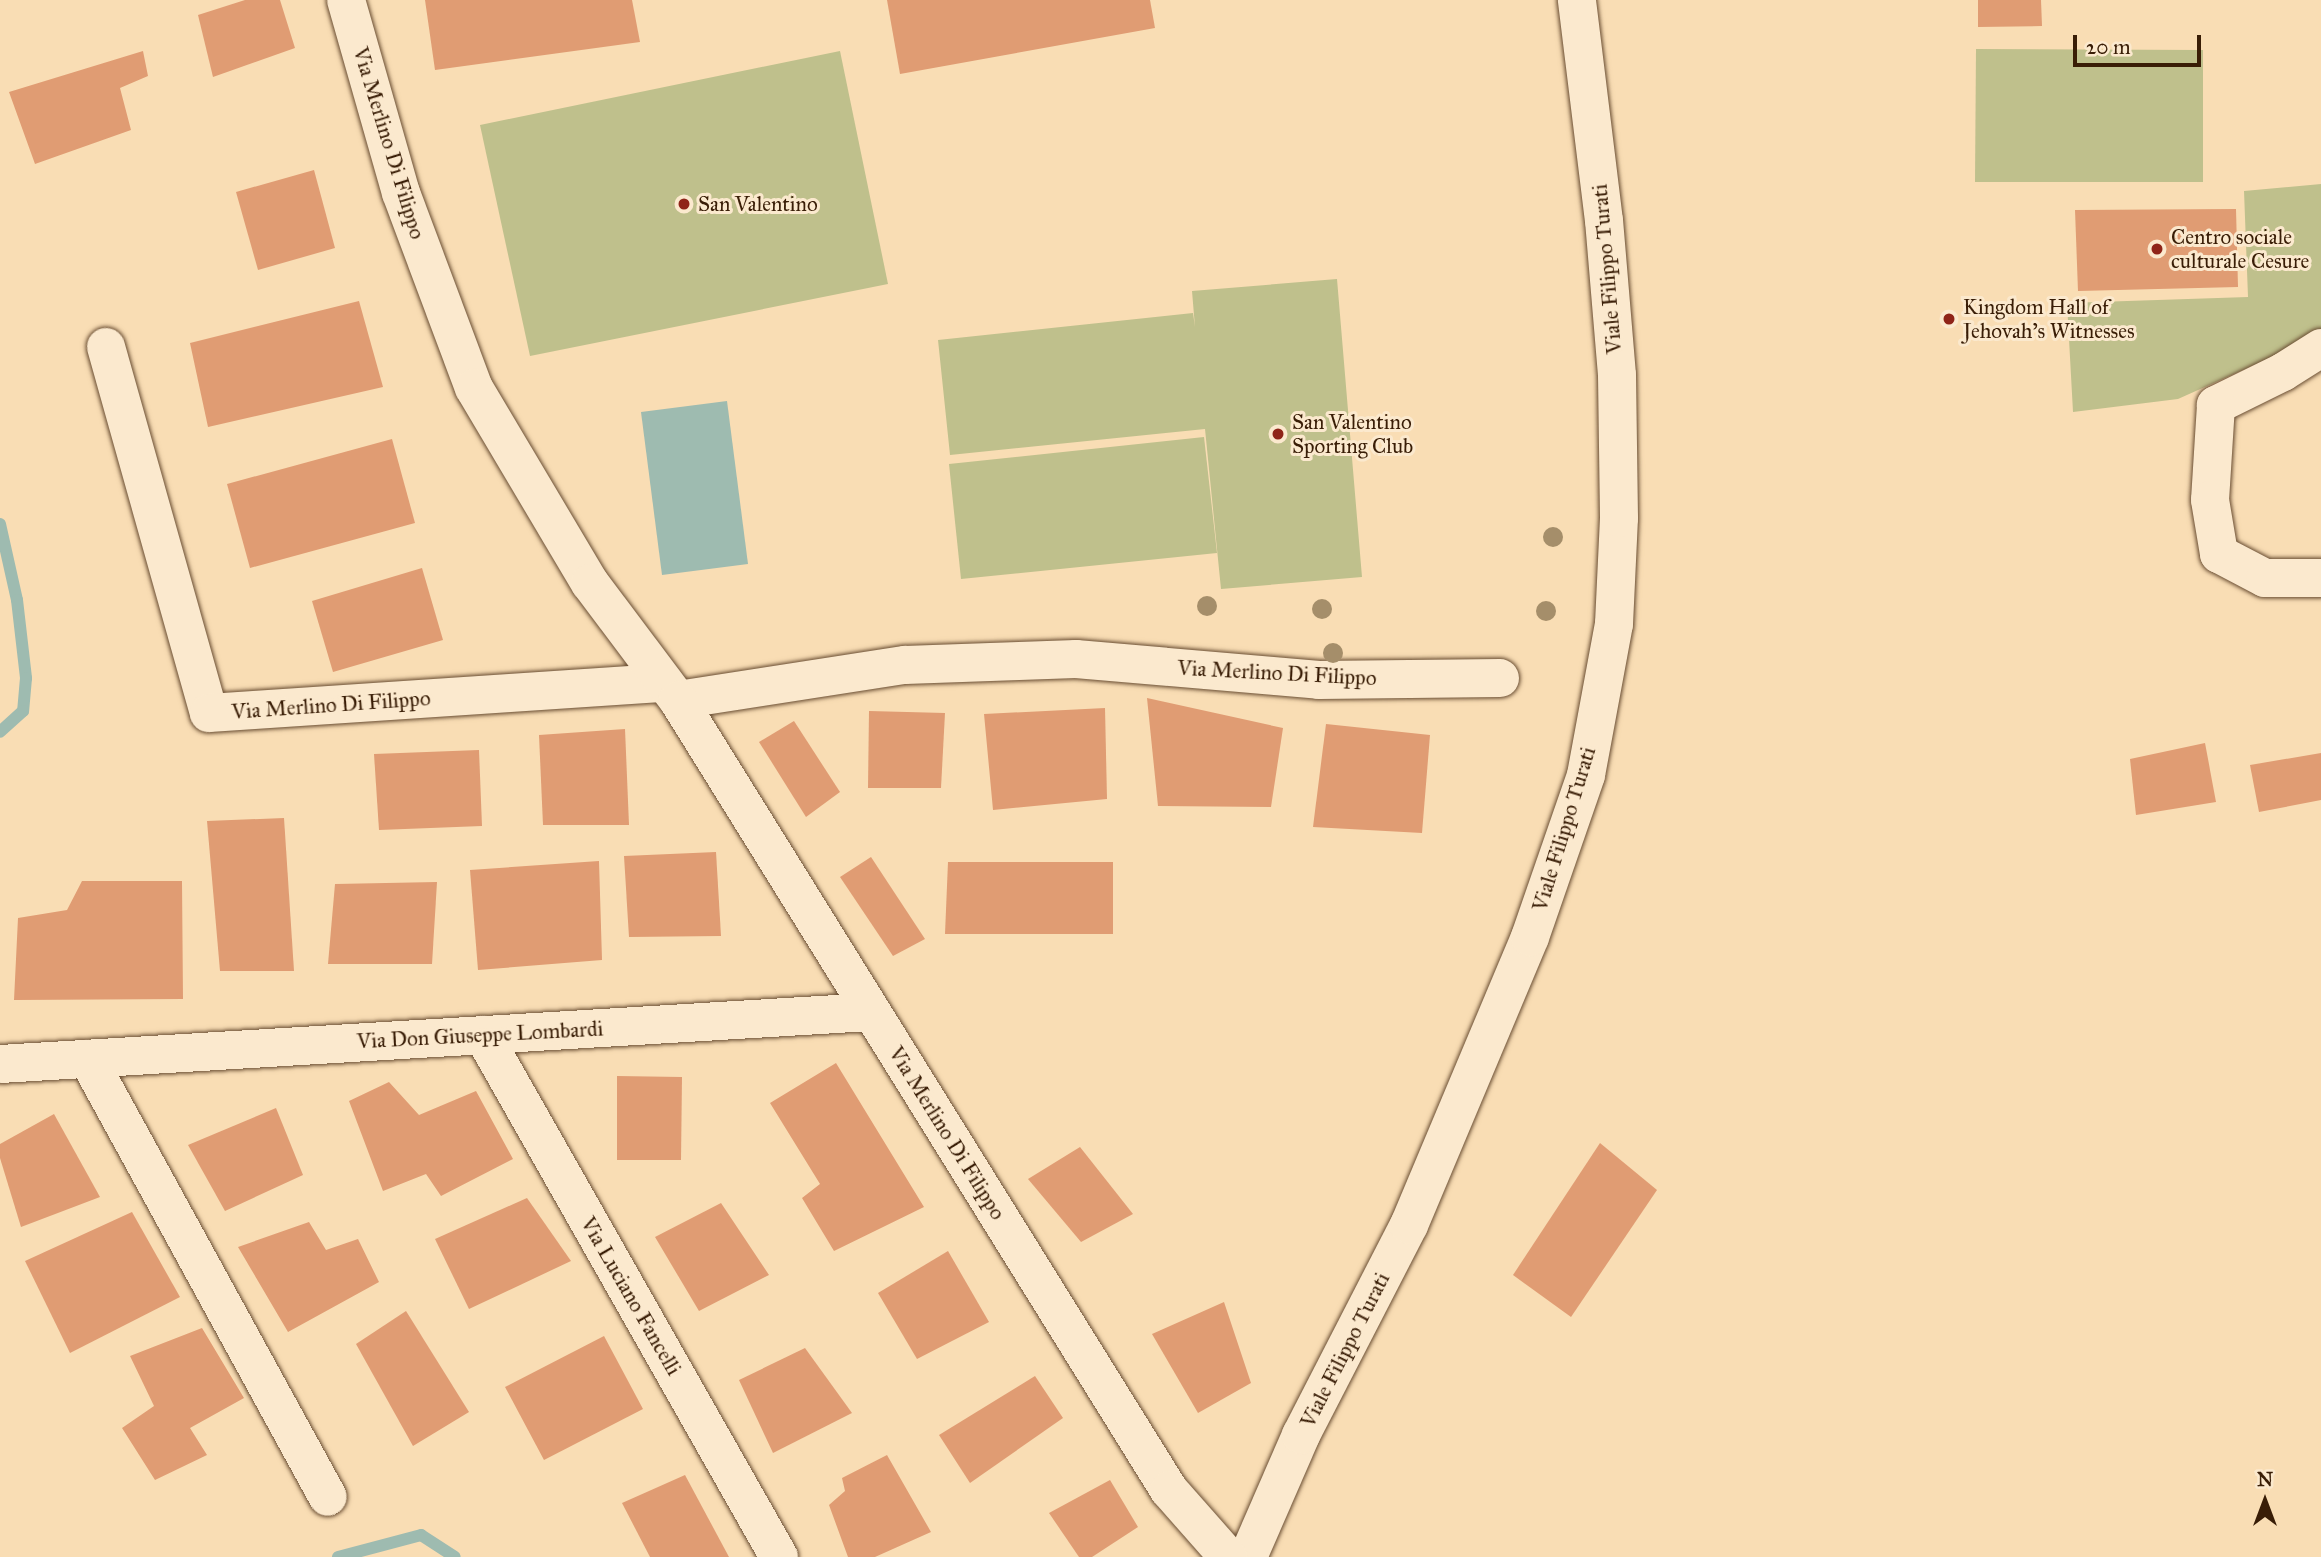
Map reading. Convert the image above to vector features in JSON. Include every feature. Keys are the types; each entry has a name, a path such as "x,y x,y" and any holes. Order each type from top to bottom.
{"street":[{"name":"Via Merlino Di Filippo","path":"346,0 401,193 474,388 590,583 671,692 1169,1490 1228,1557"},
{"name":"Viale Filippo Turati","path":"1248,1557 1301,1435 1409,1224 1530,936 1586,775 1614,624 1619,518 1617,376 1604,221 1577,0"},
{"name":"Via Merlino Di Filippo","path":"106,347 209,713 671,692 905,665 1076,659 1320,680 1500,678"},
{"path":"2321,348 2283,372 2216,405 2210,500 2219,554 2265,578 2321,578"},
{"name":"Via Don Giuseppe Lombardi","path":"0,1064 871,1012"},
{"name":"Via Luciano Fancelli","path":"483,1035 779,1557"},
{"path":"89,1059 328,1497"}],"green space":[{"path":"1976,49 2203,50 2203,182 1975,182"},
{"name":"San Valentino","path":"840,51 888,284 530,356 480,125"},
{"path":"2321,184 2321,335 2178,399 2073,412 2067,303 2248,297 2244,191"},
{"path":"1337,279 1362,577 1221,589 1205,429 950,455 938,340 1193,313 1195,327 1192,291"},
{"path":"1204,437 1217,553 961,579 949,464"}],"shaded area":[{"path":"727,401 748,564 662,575 641,412"}],"building":[{"path":"245,0 280,0 295,48 213,77 198,15"},
{"path":"425,0 632,0 640,42 435,70"},
{"path":"887,0 1150,0 1155,28 900,74"},
{"path":"1978,0 2041,0 2042,26 1978,27"},
{"path":"143,51 148,76 120,88 131,130 35,164 9,92"},
{"path":"314,170 335,248 258,270 236,192"},
{"name":"Centro sociale culturale Cesure","path":"2236,209 2238,287 2078,291 2075,210"},
{"path":"359,301 383,387 208,427 190,343"},
{"path":"392,439 415,523 250,568 227,484"},
{"path":"422,568 443,640 333,672 312,601"},
{"path":"1147,698 1283,728 1271,807 1158,806"},
{"path":"1105,708 1107,799 993,810 984,714"},
{"path":"869,711 945,713 941,788 868,788"},
{"path":"794,721 840,792 806,817 759,742"},
{"path":"1326,724 1430,735 1422,833 1313,827"},
{"path":"625,729 629,825 543,825 539,735"},
{"path":"2205,743 2216,802 2136,815 2130,759"},
{"path":"479,750 482,826 379,830 374,754"},
{"path":"2321,753 2321,800 2259,812 2250,765"},
{"path":"284,818 294,971 220,971 207,821"},
{"path":"716,852 721,936 629,937 624,856"},
{"path":"871,857 925,939 893,956 840,877"},
{"path":"599,861 602,960 478,970 470,870"},
{"path":"948,862 1113,862 1113,934 945,934"},
{"path":"82,881 182,881 183,999 14,1000 18,918 67,910"},
{"path":"437,882 432,964 328,964 335,884"},
{"path":"836,1063 924,1207 834,1251 802,1198 820,1184 770,1103"},
{"path":"617,1076 682,1077 681,1160 617,1160"},
{"path":"389,1082 419,1115 476,1091 513,1159 441,1196 426,1174 383,1191 349,1101"},
{"path":"276,1108 303,1175 225,1211 188,1145"},
{"path":"54,1114 100,1197 21,1227 0,1158 0,1144"},
{"path":"1600,1143 1657,1190 1571,1317 1513,1275"},
{"path":"1080,1147 1133,1214 1081,1242 1028,1179"},
{"path":"527,1198 571,1261 469,1309 435,1239"},
{"path":"721,1203 769,1275 699,1311 655,1237"},
{"path":"132,1212 180,1297 70,1353 25,1261"},
{"path":"309,1222 326,1250 358,1239 379,1282 288,1332 238,1247"},
{"path":"948,1251 989,1322 917,1359 878,1293"},
{"path":"1224,1302 1251,1383 1198,1413 1152,1334"},
{"path":"406,1311 469,1412 413,1446 356,1344"},
{"path":"202,1328 244,1398 190,1428 207,1455 155,1480 122,1428 154,1406 130,1356"},
{"path":"604,1336 643,1409 544,1460 505,1387"},
{"path":"805,1348 852,1413 773,1453 739,1380"},
{"path":"1035,1376 1063,1418 970,1483 939,1435"},
{"path":"887,1455 931,1532 875,1557 848,1557 829,1505 845,1491 842,1478"},
{"path":"685,1475 729,1557 650,1557 622,1503"},
{"path":"1110,1480 1138,1527 1092,1557 1079,1557 1049,1513"}],"waterway":[{"path":"0,524 17,600 26,678 23,711 0,732"},
{"path":"338,1557 421,1535 455,1557"}],"place":[{"name":"San Valentino","path":"684,204"},
{"name":"Centro sociale culturale Cesure","path":"2157,249"},
{"name":"Kingdom Hall of Jehovah’s Witnesses","path":"1949,319"},
{"name":"San Valentino Sporting Club","path":"1278,434"}]}
